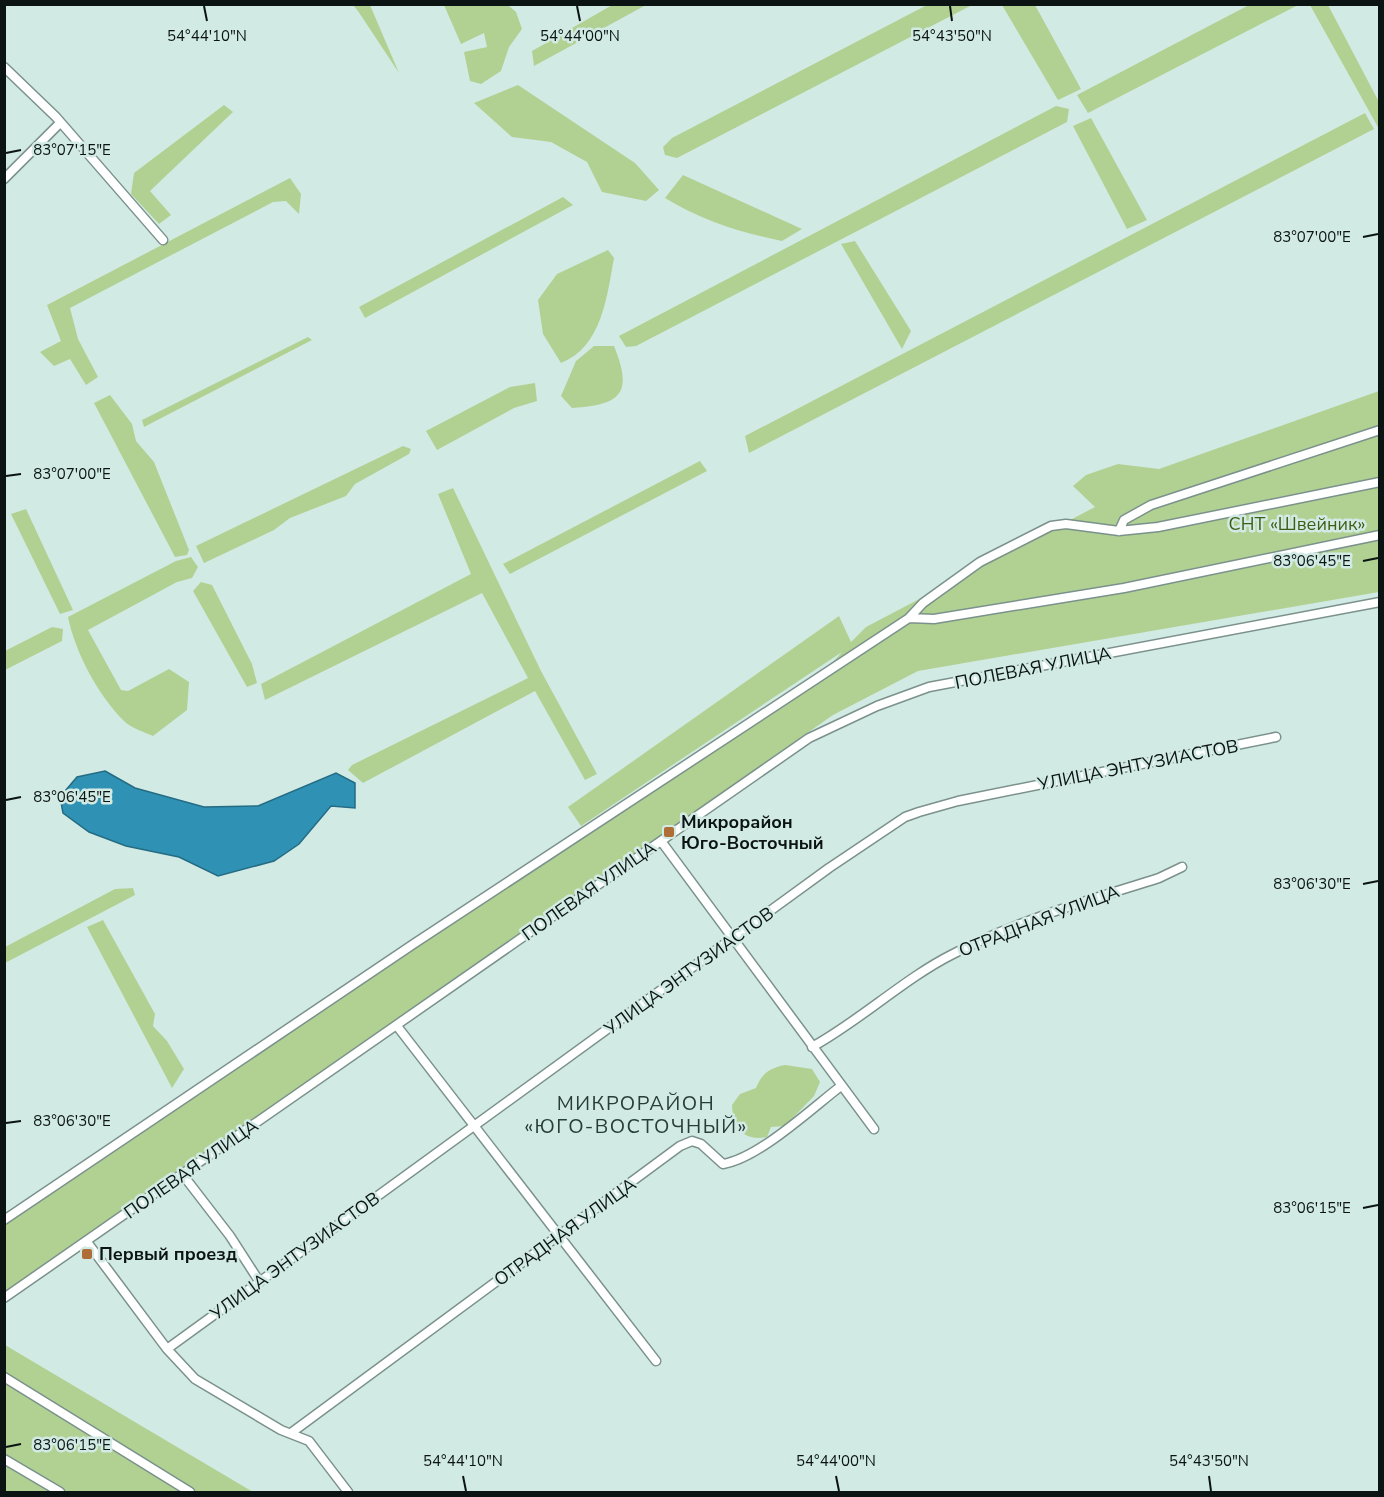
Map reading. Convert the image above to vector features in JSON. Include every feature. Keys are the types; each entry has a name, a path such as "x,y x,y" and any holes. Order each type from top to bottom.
{"street":[{"path":"4,66 56,117 59,124 121,190 163,240"},
{"path":"4,179 59,124"},
{"path":"1119,531 1124,520 1151,505 1380,430"},
{"path":"4,1220 415,943 909,618 923,603 980,562 1051,525 1066,524 1119,531 1158,527 1380,482"},
{"path":"909,618 934,619 1124,588 1380,535"},
{"name":"ПОЛЕВАЯ УЛИЦА","path":"4,1298 809,738 877,706 929,687 1380,602"},
{"name":"УЛИЦА ЭНТУЗИАСТОВ","path":"167,1349 830,868 905,817 958,801 1276,737"},
{"path":"661,841 874,1129"},
{"name":"ОТРАДНАЯ УЛИЦА","path":"812,1047 835,1034 951,955 986,938 1160,878 1182,867"},
{"path":"397,1026 656,1361"},
{"name":"ОТРАДНАЯ УЛИЦА","path":"291,1433 680,1146 692,1141 701,1144 723,1164 729,1163 756,1151 842,1086"},
{"path":"183,1175 230,1236 259,1281"},
{"path":"87,1242 167,1349 195,1379 281,1430 309,1441 348,1492"},
{"path":"4,1377 190,1492"},
{"path":"4,1458 60,1492"}],"green space":[{"path":"614,4 646,5 534,66 532,51"},
{"path":"353,5 370,5 399,73 358,11"},
{"path":"444,5 508,5 516,12 522,29 509,47 501,71 481,84 470,81 464,52 487,47 484,33 461,44"},
{"path":"927,5 972,5 677,158 665,155 663,147 672,138"},
{"path":"1002,5 1035,5 1081,89 1058,100"},
{"path":"1249,5 1298,5 1088,113 1077,95"},
{"path":"1310,5 1328,5 1379,102 1379,129"},
{"path":"518,85 635,163 659,190 646,201 602,192 587,162 551,142 512,137 474,103"},
{"path":"224,105 233,112 150,191 171,215 159,224 131,194 134,173"},
{"path":"1056,106 1069,109 1067,122 636,346 626,347 619,336"},
{"path":"1365,113 1374,129 749,453 745,436"},
{"path":"1091,118 1147,220 1127,229 1073,126"},
{"path":"683,175 802,229 782,241 736,230 693,213 665,198"},
{"path":"290,178 301,194 299,214 286,201 273,202 70,308 78,339 98,377 86,385 70,359 54,366 40,352 61,341 47,305"},
{"path":"563,197 573,205 365,318 359,307"},
{"path":"855,241 911,331 902,349 841,244"},
{"path":"608,250 614,258 609,288 600,319 586,345 561,363 543,334 538,300 557,274"},
{"path":"308,337 312,340 144,427 142,420"},
{"path":"594,346 614,346 622,375 619,394 602,404 572,408 561,396 576,361"},
{"path":"535,383 537,401 514,408 437,450 426,431 510,387"},
{"name":"СНТ «Швейник»","path":"1379,391 1379,592 918,671 833,715 5,1292 5,1218 823,673 842,652 581,826 568,807 839,616 851,642 866,627 1095,507 1073,486 1086,475 1118,464 1159,469"},
{"path":"110,395 132,424 136,441 154,462 189,550 187,555 175,557 94,403"},
{"path":"403,446 411,449 409,454 355,484 346,496 290,518 274,530 204,563 196,546"},
{"path":"700,461 707,471 510,574 503,564"},
{"path":"453,488 541,671 597,774 585,780 535,691 363,783 348,770 352,765 528,678 482,593 265,700 261,684 471,574 438,494"},
{"path":"26,509 73,610 60,614 11,514"},
{"path":"191,557 198,567 192,578 177,582 88,630 121,690 128,691 169,669 189,682 187,710 153,736 127,723 105,699 82,658 68,617 176,561"},
{"path":"201,582 212,585 252,664 257,683 247,687 193,591"},
{"path":"52,627 63,629 62,641 5,670 5,651"},
{"path":"133,888 135,895 5,963 5,947 115,889"},
{"path":"103,920 155,1014 153,1026 167,1041 184,1069 172,1088 87,927"},
{"path":"785,1065 812,1069 820,1082 814,1096 785,1126 771,1127 767,1137 746,1135 737,1126 732,1105 740,1094 756,1088 767,1072"},
{"path":"5,1345 253,1492 5,1492"}],"water":[{"path":"105,771 135,788 204,807 258,806 336,773 355,783 355,808 331,806 299,844 274,861 218,876 179,857 126,846 89,832 63,813 60,797 77,777"}],"place":[{"name":"Микрорайон Юго-Восточный","path":"669,832"},
{"name":"Первый проезд","path":"87,1254"}],"district":[{"name":"МИКРОРАЙОН «ЮГО-ВОСТОЧНЫЙ»","path":"636,1114"}]}
